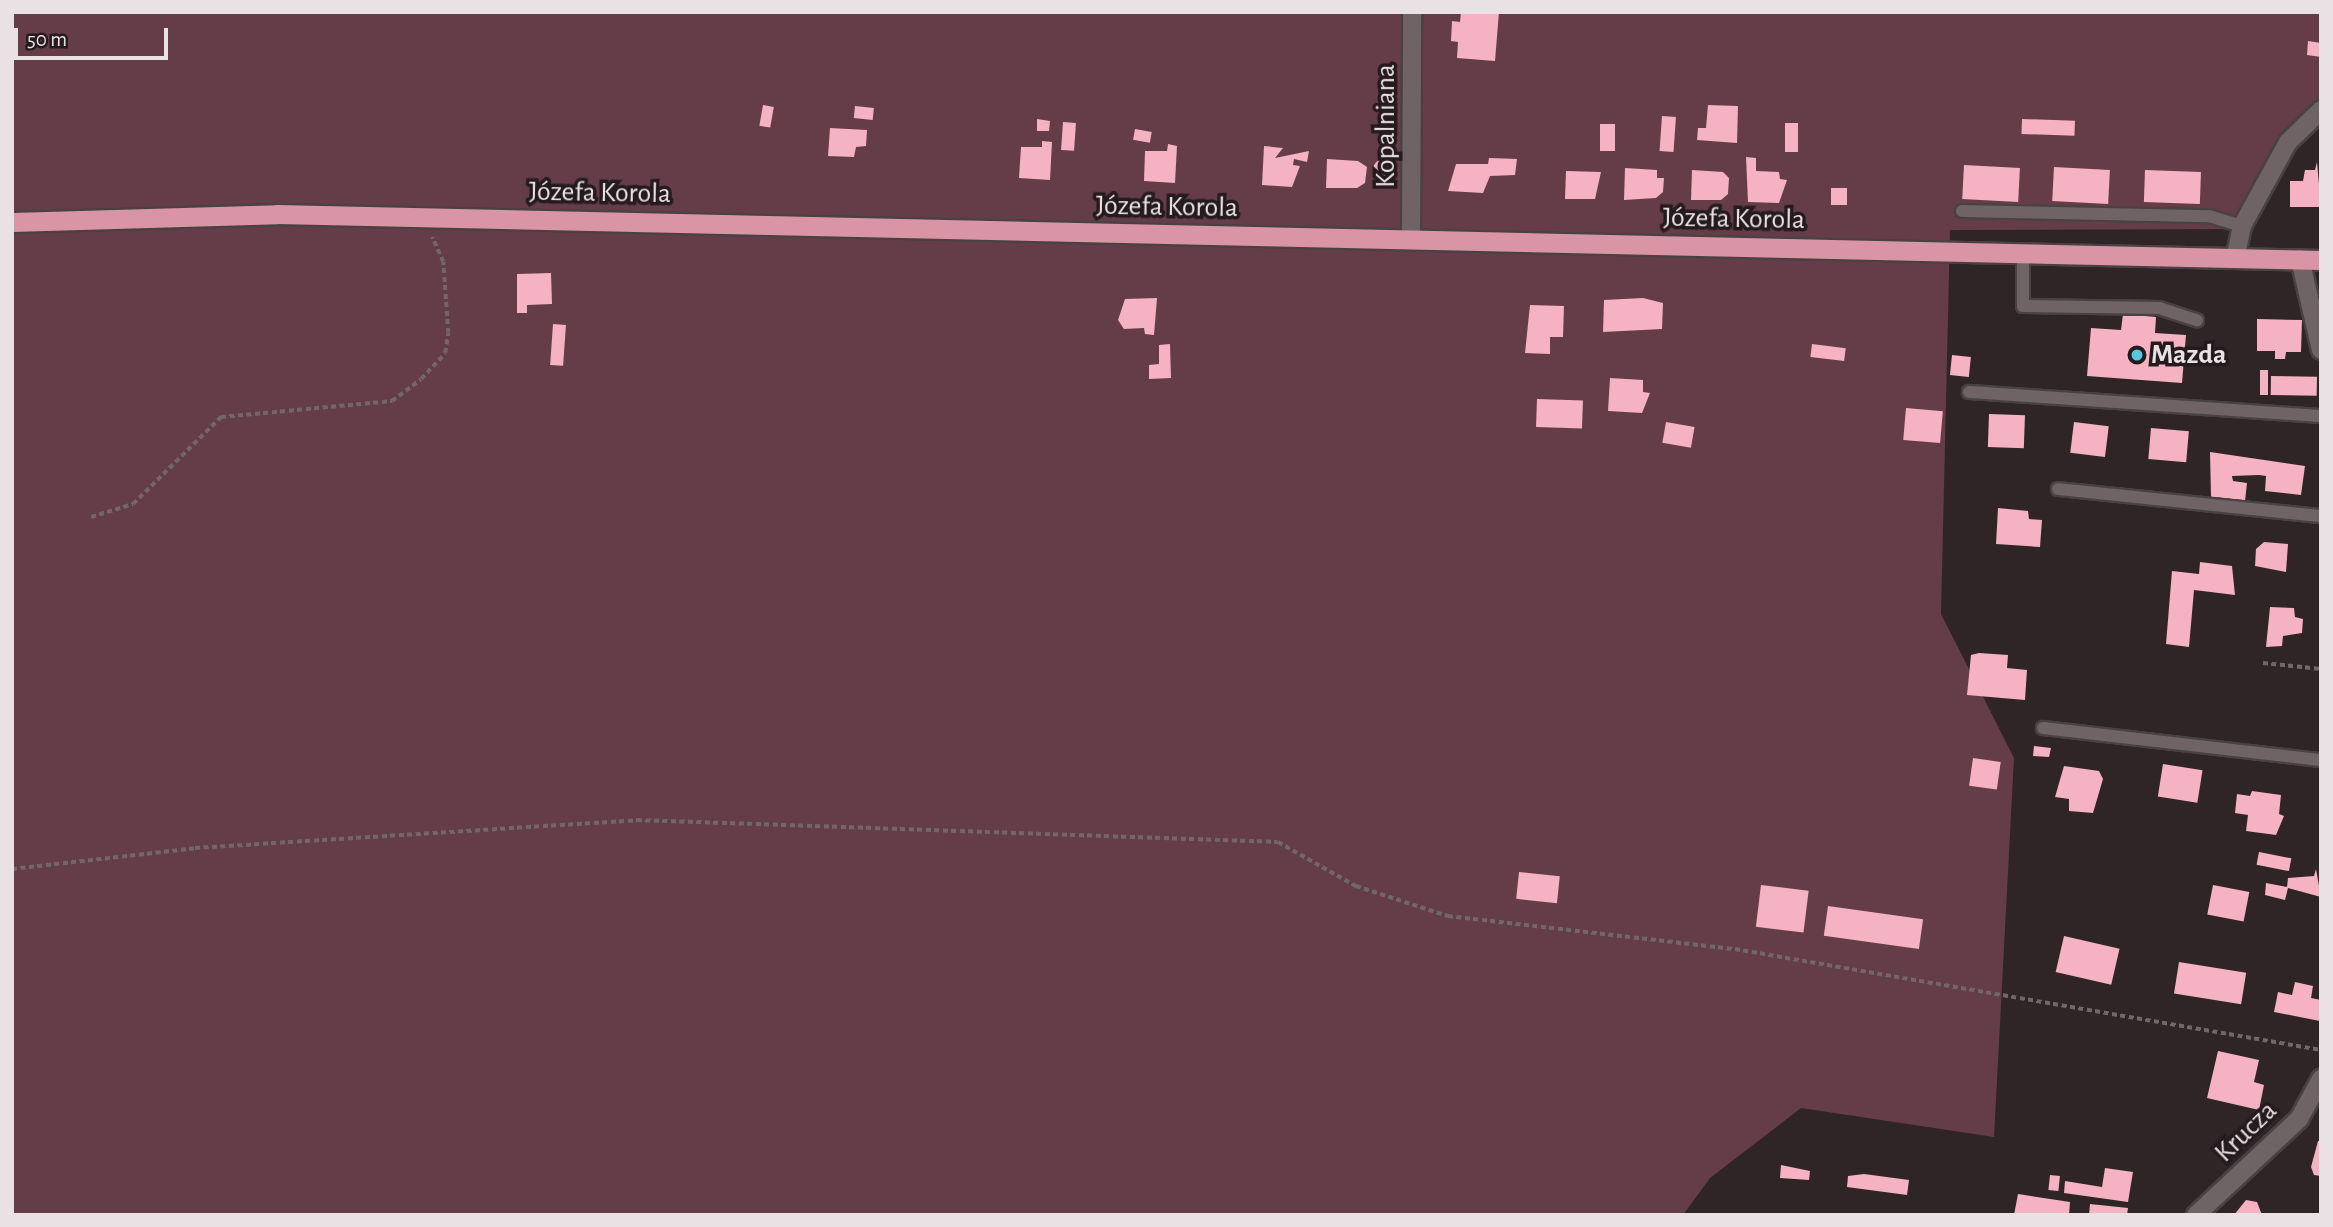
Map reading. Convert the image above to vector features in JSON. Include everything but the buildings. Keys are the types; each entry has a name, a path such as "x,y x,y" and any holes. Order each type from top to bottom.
{"highway":[{"name":"Józefa Korola","path":"12,222 168,214 423,218 2321,260"}],"street":[{"name":"Kopalniana","path":"1411,240 1412,12"},
{"path":"2235,259 2242,226 2288,142 2321,110"},
{"path":"2300,259 2321,350"},
{"name":"Krucza","path":"2196,1215 2299,1119 2321,1079"}],"lane":[{"path":"1962,211 2209,216 2242,226"},
{"path":"2023,255 2023,306 2159,308 2197,320"},
{"path":"1969,392 2321,416"},
{"path":"2058,489 2321,516"},
{"path":"2043,728 2321,760"}],"path":[{"path":"91,517 133,504 221,417 392,401 421,379 445,353 448,333 443,262 423,218"},
{"path":"2263,663 2321,669"},
{"path":"12,869 195,848 637,820 1278,842 1356,886 1448,916 1735,948 2321,1050"}],"shaded area":[{"path":"12,12 2321,12 2321,116 2291,141 2242,229 1950,230 1941,614 2014,758 1994,1137 1801,1108 1710,1178 1683,1215 12,1215"}],"place":[{"name":"Mazda","path":"2137,355"}]}
